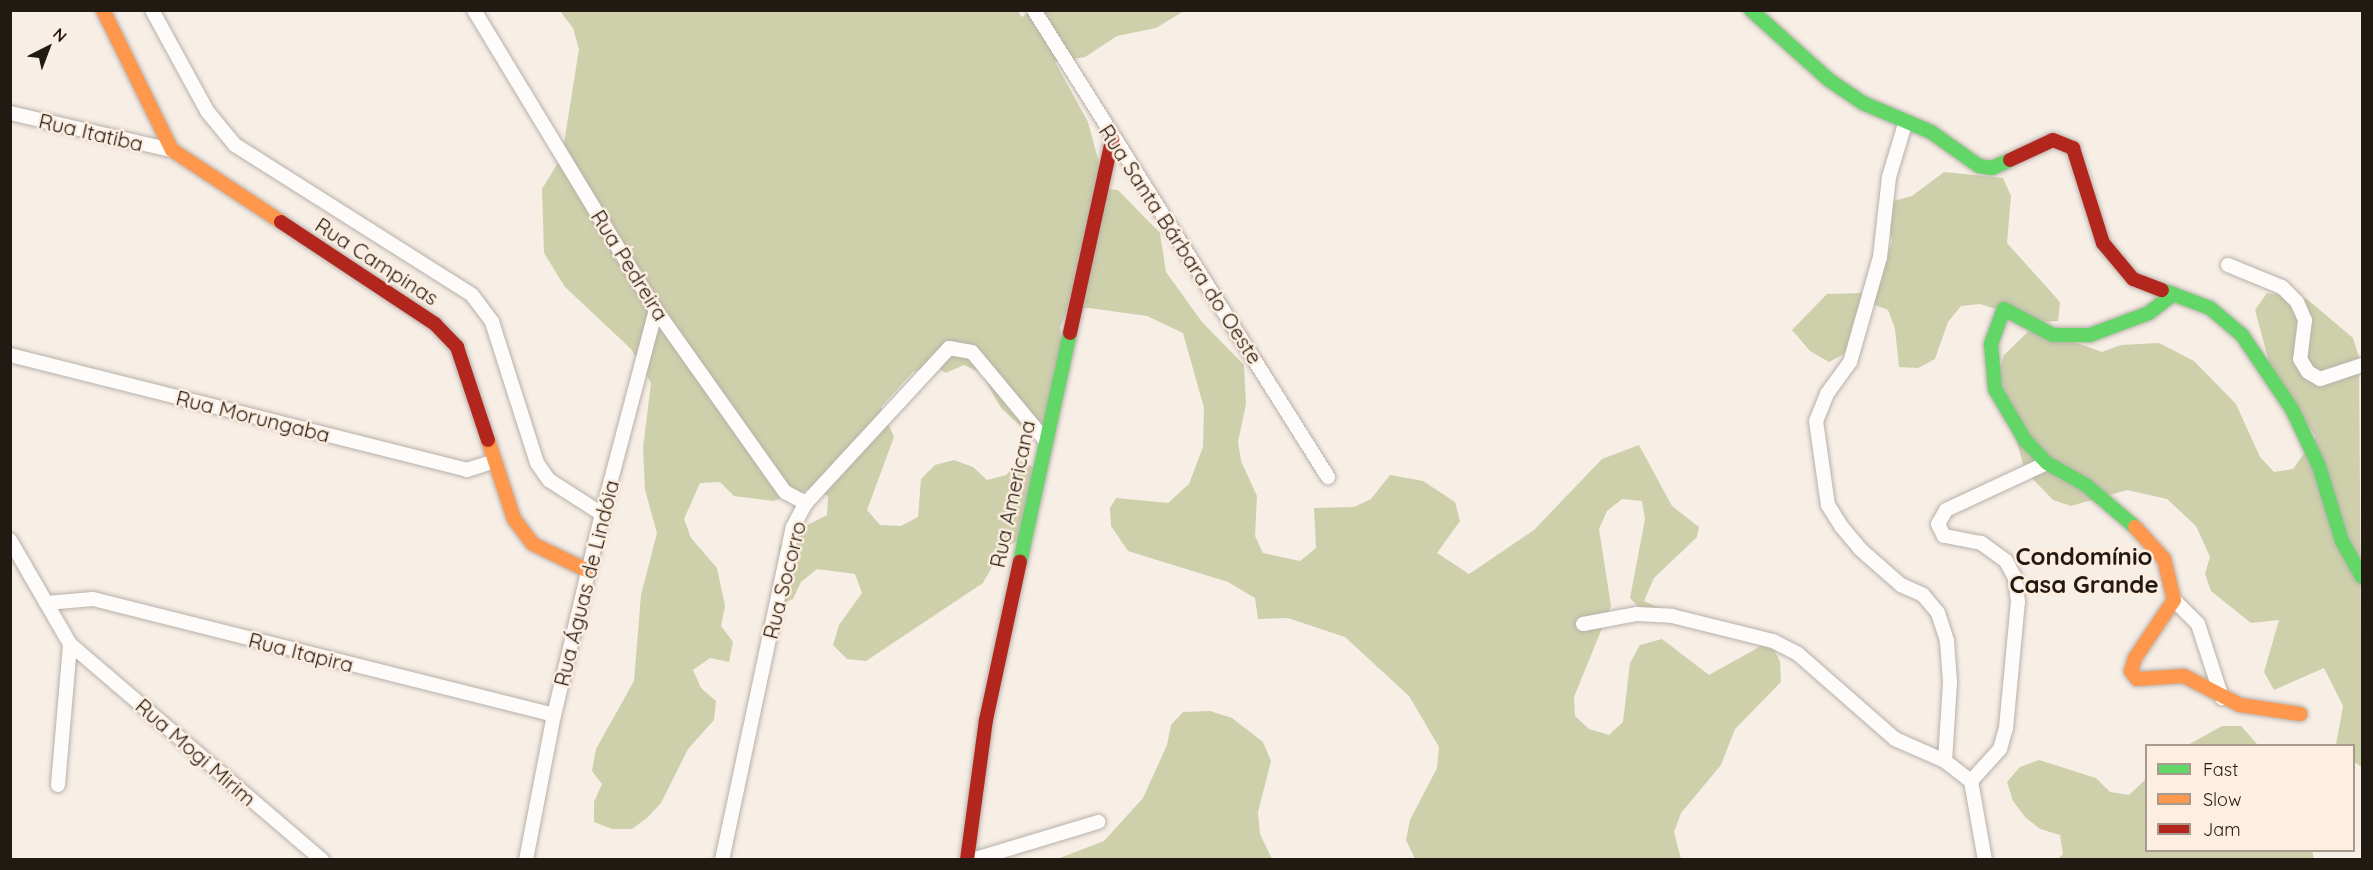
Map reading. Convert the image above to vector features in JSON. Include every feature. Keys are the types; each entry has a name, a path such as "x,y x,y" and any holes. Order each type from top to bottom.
{"street":[{"path":"103,10 172,150"},
{"name":"Rua Campinas","path":"152,10 207,111 235,145 472,295 492,322 537,463 549,480 602,514"},
{"name":"Rua Pedreira","path":"474,10 657,310 785,492 806,503"},
{"name":"Rua Santa Bárbara do Oeste","path":"1034,10 1112,140 1328,477"},
{"path":"1751,10 1829,80 1905,124 1931,132 1966,160 1992,168 2062,140 2073,148 2103,243 2133,279 2210,308 2242,335 2292,409 2319,466 2342,542 2362,577"},
{"name":"Rua Itatiba","path":"10,113 172,150"},
{"path":"1905,124 1889,177 1880,257 1850,362 1827,394 1816,421 1828,504 1841,526 1860,549 1902,585 1923,595 1938,613 1947,640 1950,682 1945,761"},
{"name":"Rua Americana","path":"967,860 986,720 1112,140"},
{"name":"Rua Campinas","path":"172,150 435,324 457,347 514,519 533,544 588,572"},
{"path":"2228,265 2282,287 2297,302 2305,320 2300,359 2308,372 2320,380 2362,365"},
{"path":"2173,294 2149,313 2090,335 2053,335 2004,309 1991,344 1995,389 2025,440 2047,463 2086,485 2140,531 2164,560 2174,600 2198,624 2222,698"},
{"name":"Rua Águas de Lindóia","path":"526,860 554,715 588,572 657,310"},
{"name":"Rua Socorro","path":"722,860 793,527 806,503 949,348 972,352 1045,440"},
{"name":"Rua Morungaba","path":"10,355 467,470 494,461"},
{"path":"1971,781 2000,749 2006,728 2018,602 2015,578 2006,561 1989,549 1944,536 1938,524 1946,510 2047,463"},
{"name":"Rua Mogi Mirim","path":"10,540 70,644 322,860"},
{"name":"Rua Itapira","path":"46,603 93,599 554,715"},
{"path":"2174,600 2135,658 2132,671 2137,679 2149,681 2184,676 2200,681 2222,698 2300,714"},
{"path":"1583,624 1637,614 1672,616 1773,641 1798,654 1895,739 1945,761 1971,781 1985,860"},
{"path":"58,785 70,644"},
{"path":"972,860 1098,822"}],"green space":[{"path":"1017,10 1022,17 1032,10 1184,11 1156,28 1117,36 1085,57 1055,62 1088,122 1106,189 1118,190 1160,233 1166,272 1202,322 1244,365 1246,404 1238,442 1241,461 1257,496 1255,536 1263,553 1300,561 1316,548 1314,508 1354,507 1371,499 1390,475 1423,481 1455,502 1460,521 1437,553 1469,574 1534,530 1602,459 1639,445 1672,506 1699,527 1697,537 1654,578 1644,601 1659,608 1644,612 1630,598 1645,519 1642,501 1622,499 1607,511 1599,529 1611,606 1574,697 1575,716 1589,729 1609,735 1623,722 1630,663 1640,645 1662,639 1709,675 1761,646 1774,650 1780,661 1781,682 1735,729 1721,765 1681,813 1674,832 1681,859 1415,859 1406,840 1410,820 1437,768 1439,747 1409,696 1345,637 1288,618 1258,619 1255,598 1228,582 1128,551 1111,526 1110,508 1116,498 1168,503 1189,484 1203,447 1204,408 1183,333 1147,316 1089,308 1068,309 1060,327 1061,346 1046,423 1029,434 1001,408 981,373 964,365 946,373 934,366 913,372 881,407 894,437 867,510 880,525 901,526 918,517 921,479 935,465 954,460 973,467 987,480 1006,475 1020,461 1037,469 1019,540 1002,549 983,583 866,661 847,659 833,645 839,625 862,593 855,574 817,569 801,582 793,599 774,607 781,568 779,547 792,533 827,515 828,496 810,489 773,501 734,496 720,482 700,483 684,519 691,538 717,568 725,606 721,626 733,642 729,662 710,658 693,670 701,688 716,701 714,720 688,749 661,803 648,817 632,829 612,829 594,822 594,802 602,784 592,771 596,749 634,681 641,595 657,533 645,490 643,448 651,383 631,349 565,287 544,253 542,189 562,156 579,49 573,28 560,11"},
{"path":"1944,172 2003,178 2011,196 2007,243 2060,302 2058,321 2037,322 1980,304 1961,306 1948,322 1935,359 1918,368 1899,367 1895,329 1888,310 1870,303 1855,316 1846,353 1829,362 1810,351 1792,330 1827,294 1864,293 1885,261 1892,242 1882,192 1893,201 1912,196"},
{"path":"2267,293 2307,299 2353,338 2359,357 2362,767 2355,763 2355,744 2336,744 2343,706 2324,668 2274,690 2264,672 2279,620 2251,623 2211,591 2205,574 2210,557 2196,526 2167,499 2127,490 2071,506 2053,500 2025,471 1998,374 2004,355 2033,327 2102,352 2121,345 2159,343 2194,361 2236,404 2260,457 2274,472 2293,469 2316,437 2272,373 2255,310"},
{"path":"1210,711 1232,718 1263,742 1271,761 1258,812 1260,834 1272,859 1057,859 1104,841 1143,798 1167,745 1171,725 1183,712"},
{"path":"2222,726 2241,726 2257,744 2190,744"},
{"path":"2039,760 2096,778 2110,792 2129,795 2145,780 2145,852 2312,852 2314,859 2058,859 2063,854 2060,835 2040,829 2025,817 2013,801 2007,782 2020,767"}],"traffic: fast":[{"path":"1751,10 1829,80 1863,103 1931,132 1979,166 1992,168 2010,160"},
{"path":"2162,290 2210,308 2242,335 2292,409 2319,466 2342,541 2362,577"},
{"path":"2135,527 2086,485 2047,463 2025,440 1995,389 1991,344 2004,309 2053,335 2090,335 2149,313 2173,294"},
{"path":"1020,562 1070,333"}],"traffic: slow":[{"path":"103,10 172,150 281,222"},
{"path":"488,440 514,519 533,544 588,571"},
{"path":"2135,527 2164,559 2174,600 2135,658 2131,671 2137,679 2184,676 2240,705 2300,714"}],"traffic: jam":[{"path":"1070,333 1112,140"},
{"path":"2010,160 2053,140 2073,148 2103,243 2133,279 2162,290"},
{"path":"281,222 435,324 457,347 488,440"},
{"path":"967,860 986,720 1020,562"}],"district":[{"name":"Condomínio Casa Grande","path":"2084,571"}]}
